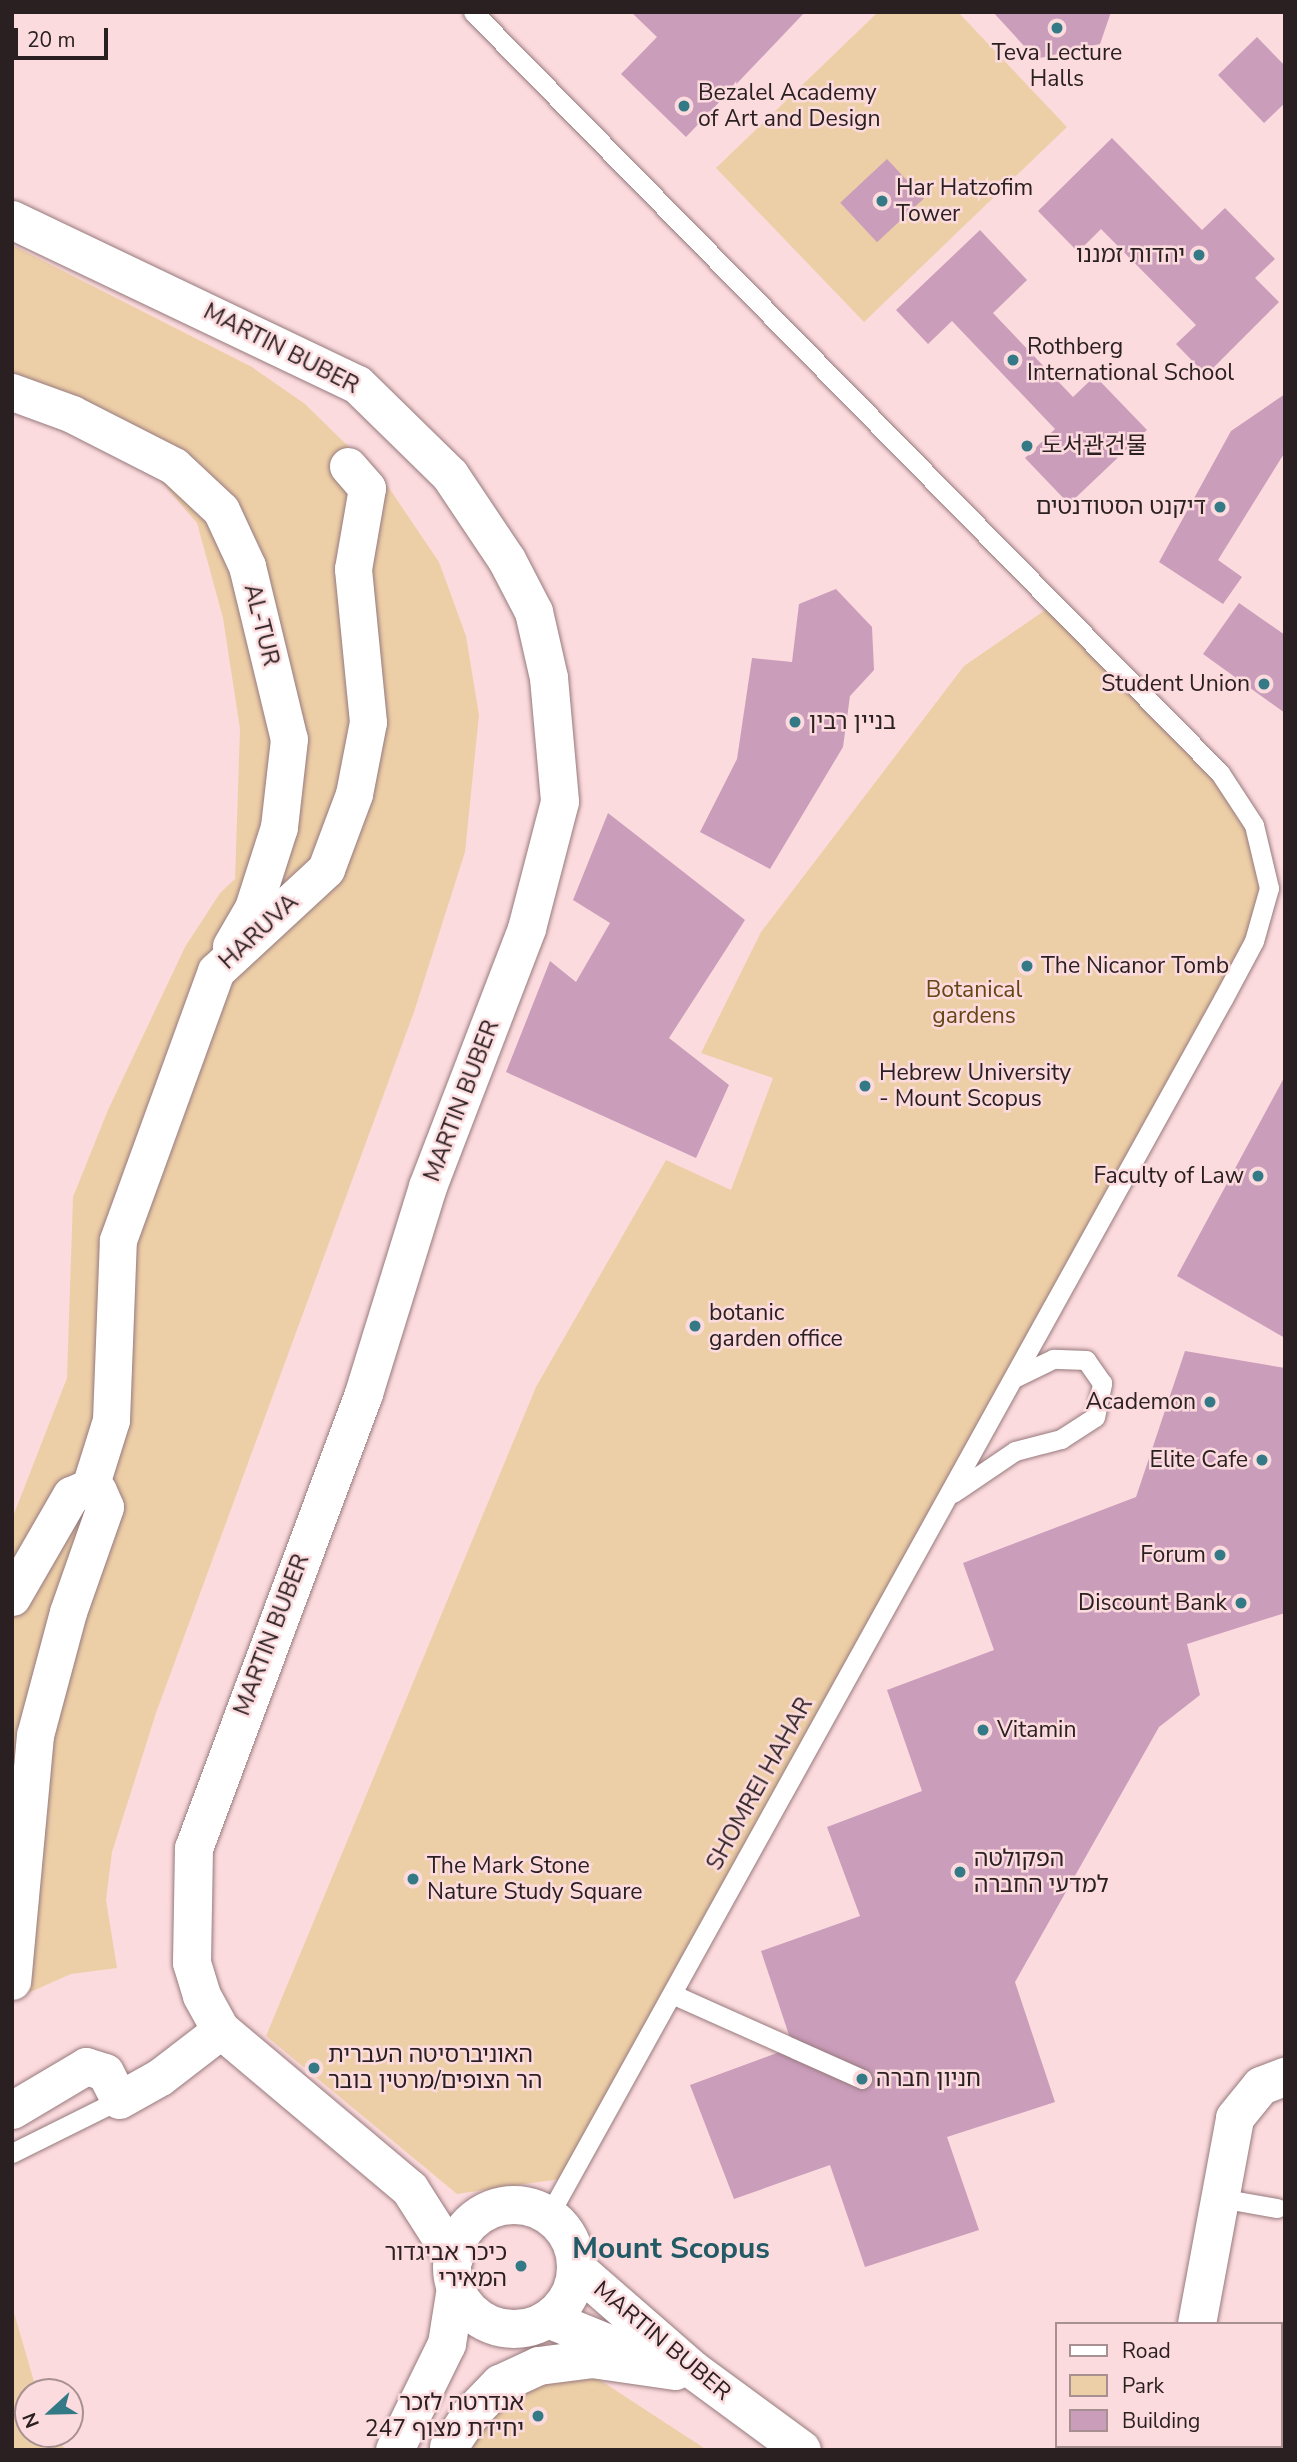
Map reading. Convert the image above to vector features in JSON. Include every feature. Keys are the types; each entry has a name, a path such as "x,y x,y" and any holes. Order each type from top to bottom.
{"street":[{"name":"MARTIN BUBER","path":"12,220 358,385 450,475 507,560 534,612 556,728 560,802 527,929 428,1187 363,1394 194,1848 192,1963 202,1996 221,2029 374,2155 443,2201 478,2216"},
{"name":"AL-TUR","path":"12,392 72,414 174,466 221,510 247,566 289,739 279,827 253,908 216,971"},
{"name":"HARUVA","path":"90,1487 111,1420 118,1240 216,971 326,869 354,794 368,722 353,569 366,488 348,466"},
{"path":"12,1597 71,1494 90,1487 98,1491 106,1507 68,1612 35,1735 12,1981"},
{"path":"12,2110 86,2066 105,2072 119,2100 160,2077 221,2029"},
{"path":"1197,2322 1236,2118 1273,2081"},
{"name":"MARTIN BUBER","path":"374,2155 427,2211 455,2273"},
{"path":"395,2450 447,2344 455,2273 465,2229 478,2216 514,2205 549,2216 569,2239 576,2268 572,2288 543,2322 501,2351 473,2389 449,2448"},
{"name":"MARTIN BUBER","path":"576,2268 750,2413 802,2450"},
{"path":"455,2273 480,2319 498,2327 543,2322"},
{"name":"MARTIN BUBER","path":"543,2322 675,2371 750,2413"},
{"path":"449,2448 491,2392 539,2366 592,2359 675,2371"}],"lane":[{"name":"SHOMREI HAHAR","path":"473,12 1220,773 1263,847 1269,888 1254,941 1016,1377 549,2216"},
{"path":"946,1499 1015,1451 1061,1439 1095,1417 1102,1384 1086,1360 1053,1359 1016,1377"},
{"path":"672,1994 862,2078"},
{"path":"12,2153 119,2100"},
{"path":"1220,2198 1277,2208"}],"green space":[{"path":"878,12 958,12 1067,127 864,322 716,168"},
{"path":"12,245 252,367 305,404 353,451 389,488 439,562 466,636 479,715 465,852 414,1012 156,1713 112,1852 106,1900 117,1968 71,1974 12,2000 12,1519 67,1378 73,1197 108,1110 185,947 220,893 235,879 240,729 223,618 197,523 152,471 12,398"},
{"name":"Botanical gardens","path":"1054,604 1229,784 1269,888 1249,947 560,2179 457,2194 266,2036 536,1387 666,1160 731,1190 773,1078 701,1053 761,932 964,666"},
{"path":"13,2309 33,2378 14,2378 14,2448 67,2450 12,2450"},
{"path":"583,2369 707,2450 471,2450 503,2388"},
{"path":"1283,2408 1285,2450 1219,2450 1283,2448"}],"building":[{"name":"Bezalel Academy of Art and Design","path":"631,12 805,12 686,137 621,74 657,37"},
{"name":"Teva Lecture Halls","path":"993,12 1111,12 1100,44 1036,59"},
{"path":"1257,37 1285,66 1285,103 1264,123 1218,75"},
{"name":"יהדות זמננו","path":"1112,138 1202,230 1225,208 1275,259 1255,278 1279,302 1206,375 1176,344 1196,325 1101,229 1078,252 1038,211"},
{"name":"Har Hatzofim Tower","path":"887,159 924,198 877,242 840,203"},
{"name":"Rothberg International School","path":"980,230 1027,280 993,313 1073,397 1095,376 1147,430 1069,504 1025,458 1055,429 952,321 928,344 896,310"},
{"name":"דיקנט הסטודנטים","path":"1285,394 1285,452 1218,560 1242,577 1223,604 1159,562 1231,431"},
{"name":"בניין רבין","path":"836,589 872,627 874,670 850,696 843,747 770,869 700,832 737,759 752,658 792,662 799,604"},
{"name":"Student Union","path":"1239,603 1285,635 1285,713 1203,654"},
{"path":"608,813 745,920 669,1038 729,1085 696,1158 506,1072 550,961 576,982 610,923 573,900"},
{"name":"Faculty of Law","path":"1285,1076 1285,1338 1177,1276"},
{"name":"הפקולטה למדעי החברה","path":"1185,1351 1285,1368 1285,1613 1187,1644 1200,1695 1159,1727 1015,1982 1055,2102 947,2137 979,2230 865,2267 830,2165 734,2199 690,2085 793,2047 761,1951 860,1916 827,1827 922,1791 887,1690 994,1650 963,1563 1136,1497"}],"place":[{"name":"Teva Lecture Halls","path":"1057,28"},
{"name":"Bezalel Academy of Art and Design","path":"684,106"},
{"name":"Har Hatzofim Tower","path":"882,201"},
{"name":"יהדות זמננו","path":"1199,255"},
{"name":"Rothberg International School","path":"1013,360"},
{"name":"도서관건물","path":"1027,446"},
{"name":"דיקנט הסטודנטים","path":"1220,507"},
{"name":"Student Union","path":"1264,684"},
{"name":"בניין רבין","path":"795,722"},
{"name":"The Nicanor Tomb","path":"1027,966"},
{"name":"Hebrew University - Mount Scopus","path":"865,1086"},
{"name":"Faculty of Law","path":"1258,1176"},
{"name":"botanic garden office","path":"695,1326"},
{"name":"Academon","path":"1210,1402"},
{"name":"Elite Cafe","path":"1262,1460"},
{"name":"Forum","path":"1220,1555"},
{"name":"Discount Bank","path":"1241,1603"},
{"name":"Vitamin","path":"983,1730"},
{"name":"הפקולטה למדעי החברה","path":"960,1872"},
{"name":"The Mark Stone Nature Study Square","path":"413,1879"},
{"name":"האוניברסיטה העברית הר הצופים/מרטין בובר","path":"314,2068"},
{"name":"חניון חברה","path":"862,2079"},
{"name":"כיכר אביגדור המאירי","path":"521,2266"},
{"name":"אנדרטה לזכר יחידת מצוף 247","path":"538,2416"}],"district":[{"name":"Mount Scopus","path":"671,2249"}]}
